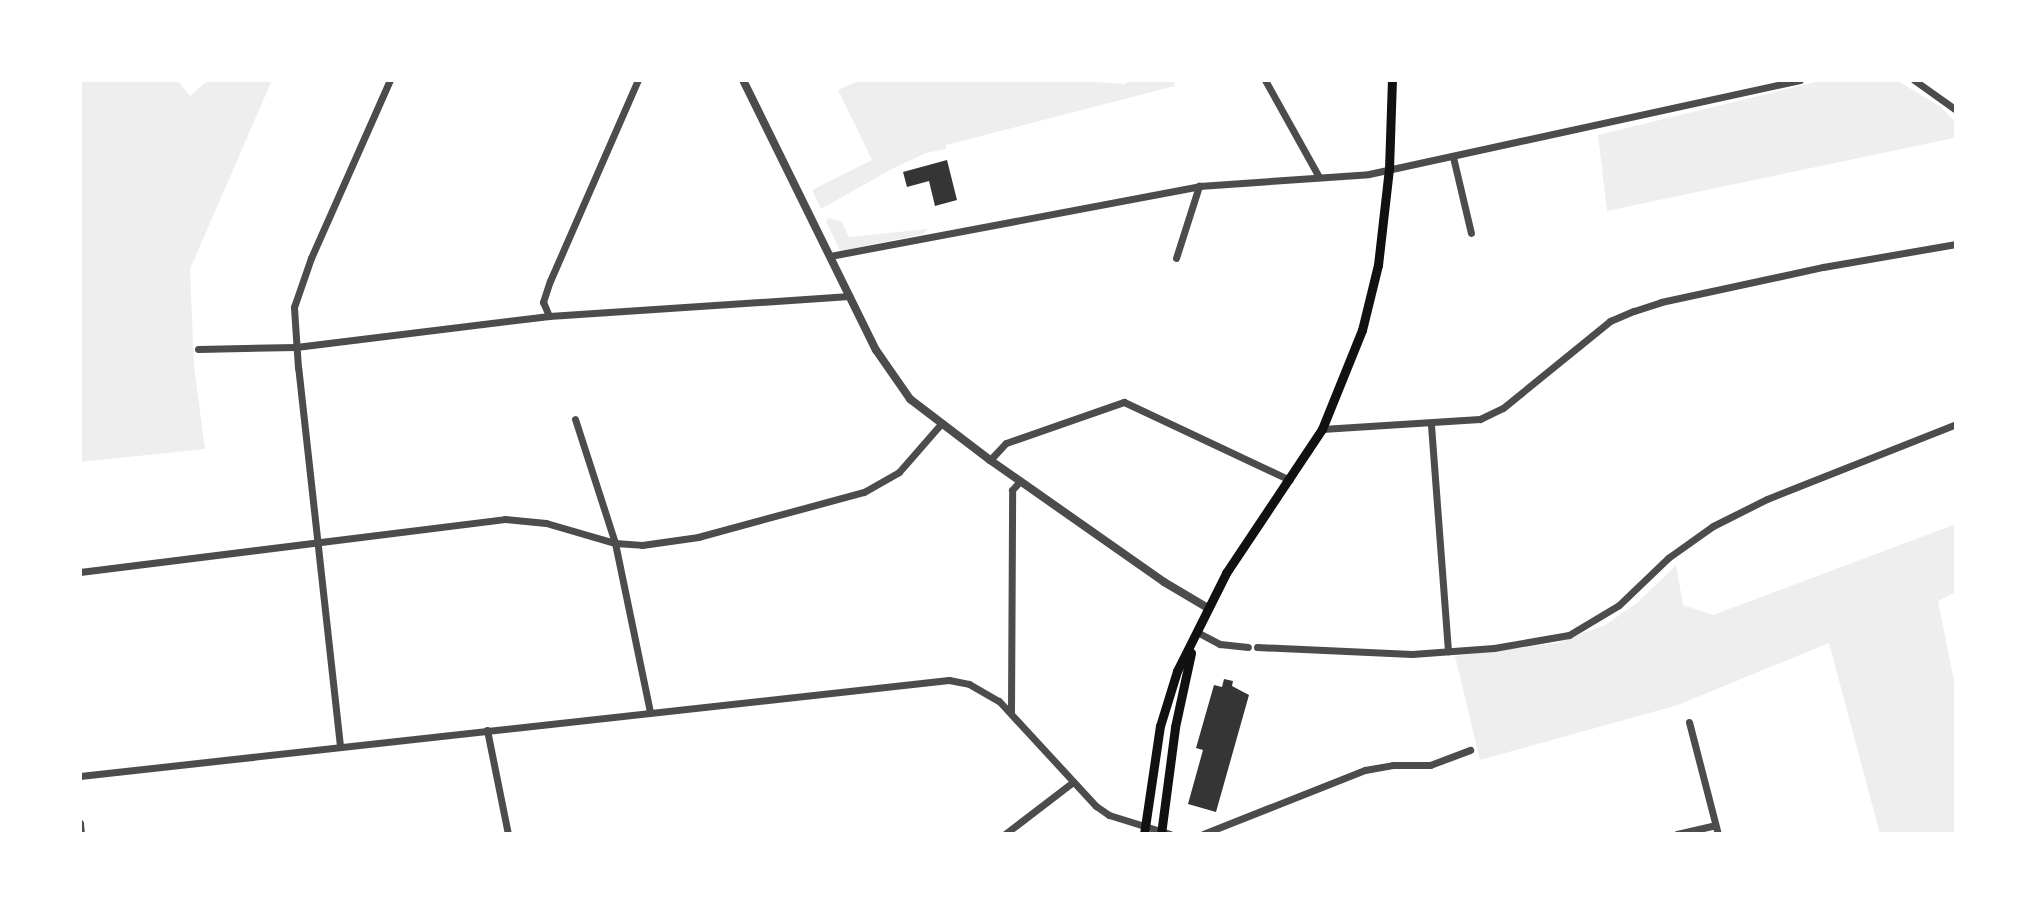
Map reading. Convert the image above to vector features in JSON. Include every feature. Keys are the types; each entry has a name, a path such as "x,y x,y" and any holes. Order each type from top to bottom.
{"main road":[{"path":"1144,830 1160,726 1177,671 1226,573 1322,429 1349,369 1371,298 1389,169 1392,80"},
{"path":"1164,833 1175,727 1196,637"}],"street":[{"path":"340,746 294,307 311,258 390,80"},
{"path":"549,316 543,302 550,281 638,80"},
{"path":"743,80 894,381 940,425 1164,582 1208,608"},
{"path":"1265,80 1319,177"},
{"path":"830,256 1199,186 1389,169 1800,80"},
{"path":"1914,80 1956,110"},
{"path":"1453,157 1471,233"},
{"path":"1176,258 1199,186"},
{"path":"1322,429 1431,425 1480,419 1503,408 1610,321 1647,307 1823,267 1956,244"},
{"path":"198,349 296,347 549,316 849,296"},
{"path":"990,460 1006,443 1124,402 1290,480"},
{"path":"575,419 615,543 650,712"},
{"path":"1196,637 1220,644 1381,654 1494,648 1569,635 1619,605 1668,558 1713,526 1767,499 1956,424"},
{"path":"80,572 319,545 505,519 546,523 615,543 642,545 698,537 864,492 899,472 940,425"},
{"path":"1431,425 1448,651"},
{"path":"1011,712 1012,490 1020,481"},
{"path":"80,776 932,679 969,684 1011,712 1073,782 1109,815 1144,830 1164,833"},
{"path":"1677,834 1716,830 1689,722"},
{"path":"487,730 508,834"},
{"path":"1203,834 1365,770 1393,765 1430,765 1470,750"},
{"path":"1005,834 1073,782"},
{"path":"80,823 81,834"}],"shaded area":[{"path":"80,80 177,80 190,96 208,80 272,80 190,269 194,366 205,449 80,462"},
{"path":"860,80 1062,80 1126,84 1128,80 1174,80 1175,86 946,145 946,149 926,153 890,170 821,209 812,190 872,160 838,90"},
{"path":"1824,80 1896,80 1941,107 1954,121 1954,138 1607,211 1598,135"},
{"path":"829,218 841,221 849,237 928,229 923,234 840,251 826,221"},
{"path":"1956,524 1956,592 1938,601 1956,691 1956,834 1880,834 1829,643 1678,705 1480,760 1455,656 1557,643 1605,625 1637,603 1676,565 1683,605 1713,615"}],"building":[{"path":"947,160 957,200 935,206 929,181 907,187 903,172"},
{"path":"1224,679 1233,681 1232,686 1249,695 1216,812 1188,804 1203,750 1196,748 1214,685 1222,687"}]}
